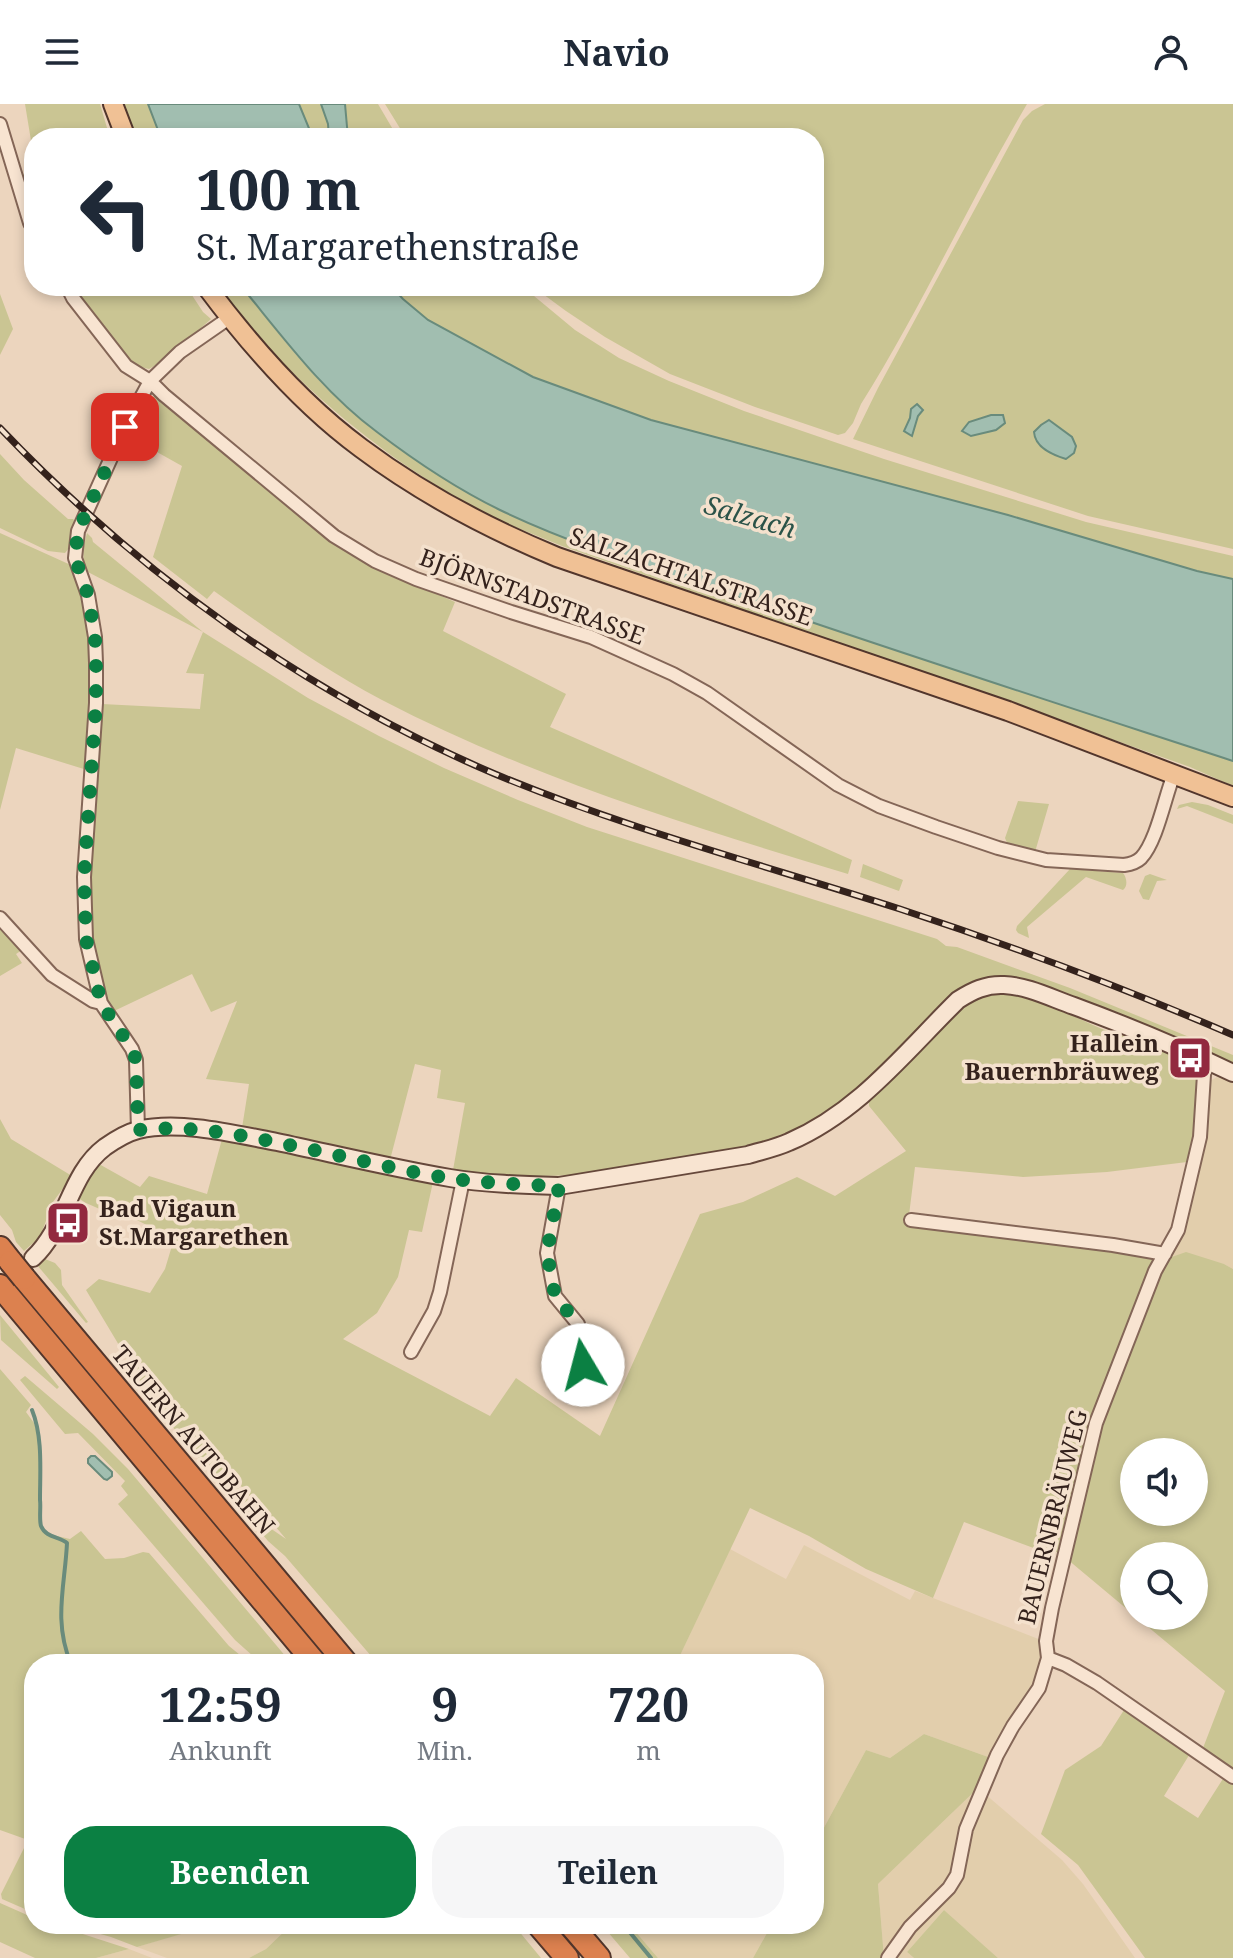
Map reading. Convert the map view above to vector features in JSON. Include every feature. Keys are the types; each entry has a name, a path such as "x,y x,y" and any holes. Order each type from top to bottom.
{"highway":[{"name":"TAUERN AUTOBAHN","path":"17,1261 339,1654"},
{"name":"TAUERN AUTOBAHN","path":"3,1289 308,1654"},
{"path":"535,1934 552,1958"},
{"path":"547,1934 567,1958"},
{"path":"579,1934 599,1958"}],"main road":[{"path":"113,104 122,128"},
{"name":"SALZACHTALSTRASSE","path":"213,296 282,377 359,447 407,481 505,536 557,557 1008,711 1233,797"}],"street":[{"path":"0,124 24,203"},
{"name":"BJÖRNSTADSTRASSE","path":"72,296 126,366 150,381 334,536 375,561 416,579 591,637 673,674 707,693 838,785 879,806 998,848 1046,860 1124,865 1140,859 1149,846 1174,774"},
{"path":"138,1130 136,1060 101,1003 86,939 84,877 96,663 88,595 75,558 78,531 125,427 150,381 180,352 229,318"},
{"path":"0,918 52,975 101,1003"},
{"path":"17,1261 45,1246 92,1159 118,1138 138,1130 190,1128 240,1135 463,1180 559,1186 748,1155 786,1143 836,1116 884,1076 958,1000 988,985 1030,990 1156,1037 1233,1073"},
{"name":"BAUERNBRÄUWEG","path":"888,1958 910,1927 949,1888 957,1875 966,1829 1002,1745 1039,1688 1048,1658 1046,1641 1052,1608 1096,1423 1155,1271 1178,1230 1200,1137 1205,1059"},
{"path":"411,1352 434,1311 440,1292 463,1180"},
{"path":"559,1186 547,1253 555,1296 578,1324 583,1365 569,1396"},
{"path":"911,1220 1165,1254"},
{"path":"1048,1658 1097,1683 1233,1777"}],"shaded area":[{"path":"25,104 100,104 107,128 29,128"},
{"path":"120,104 148,104 157,128 129,128"},
{"path":"299,104 321,104 328,128 309,128"},
{"path":"345,104 378,104 392,128 347,128"},
{"path":"385,104 1027,104 853,423 845,433 838,435 670,374 605,337 546,296 824,296 824,128 400,128"},
{"path":"1045,104 1233,104 1233,549 1088,516 853,439 1023,120"},
{"path":"0,294 13,329 0,355"},
{"path":"80,296 193,296 211,319 166,359 149,369 125,358"},
{"path":"249,296 311,372 355,414 414,458 498,509 913,656 1233,761 1233,786 1190,767 562,546 493,517 438,487 336,412 272,352 223,297"},
{"path":"400,296 534,296 575,330 619,358 669,381 744,411 884,459 1086,522 1233,556 1233,579 1008,515 651,420 533,377 428,320"},
{"path":"155,394 380,569 455,602 443,631 566,694 550,727 852,860 848,874 611,798 495,753 360,688 214,591 207,599 153,557 182,466 130,437"},
{"path":"0,454 24,480 68,519 76,522 65,553 48,551 0,528"},
{"path":"0,533 73,566 88,620 93,671 87,770 16,748 0,810"},
{"path":"87,533 93,542 203,632 86,571 84,552"},
{"path":"203,632 308,698 379,736 518,800 587,827 937,939 946,946 957,947 1070,988 1233,1055 1233,1066 1003,977 989,977 974,983 845,1100 789,1135 753,1146 582,1175 493,1177 453,1170 465,1103 437,1098 441,1070 415,1064 390,1160 242,1128 249,1084 206,1079 237,1001 211,1012 192,974 114,1011 103,992 93,960 87,872 102,704 200,709 204,674 186,673"},
{"path":"1018,801 1049,804 1035,852 1008,845 1005,838"},
{"path":"1192,802 1233,815 1233,824 1187,806 1177,809 1179,805"},
{"path":"863,864 903,880 899,891 860,877"},
{"path":"1070,869 1123,873 1126,886 1123,890 1086,877 1027,927 1029,938 1018,933 1017,926"},
{"path":"1150,874 1167,880 1157,881 1149,900 1143,899 1139,891 1145,876"},
{"path":"0,922 25,948 16,954 22,963 0,976"},
{"path":"1004,993 1036,1000 1110,1032 1172,1051 1192,1064 1199,1079 1195,1129 1187,1162 1107,1172 1023,1177 915,1167 908,1223 1156,1256 1098,1409 1058,1552 1047,1553 964,1522 933,1598 866,1569 809,1536 750,1508 681,1654 369,1654 285,1556 268,1541 156,1407 86,1290 99,1279 150,1293 165,1269 174,1239 131,1217 111,1214 78,1198 99,1164 140,1187 149,1176 207,1194 222,1139 433,1182 422,1232 409,1230 398,1277 377,1313 343,1339 490,1416 516,1378 600,1436 700,1214 743,1202 797,1177 835,1196 906,1151 869,1106 869,1099 958,1008 987,994","holes":["195,1433 196,1433 286,1539 270,1528"]},
{"path":"1217,1077 1233,1081 1233,1269 1224,1264 1169,1258 1208,1082"},
{"path":"0,1119 11,1139 72,1176 53,1202 40,1237 24,1251 0,1215"},
{"path":"1186,1252 1233,1269 1233,1773 1203,1748 1225,1691 1152,1630 1208,1630 1208,1542 1120,1542 1120,1603 1067,1559 1099,1428 1161,1267 1169,1258"},
{"path":"45,1259 61,1270 62,1285 88,1322 37,1265"},
{"path":"0,1315 59,1387 57,1389 1,1340"},
{"path":"0,1369 31,1405 26,1412 34,1423 40,1441 42,1527 48,1534 70,1539 81,1531 105,1559 149,1553 239,1654 24,1654 24,1839 0,1830"},
{"path":"25,1376 93,1434 128,1469 284,1654 251,1654 235,1640 118,1504 128,1495 121,1486 125,1481 78,1433 65,1434 20,1380"},
{"path":"804,1545 910,1600 915,1591 1041,1640 1045,1661 1035,1689 991,1758 924,1734 890,1758 866,1750 824,1828 824,1654 681,1654 730,1549 786,1579"},
{"path":"1124,1710 1191,1752 1164,1796 1198,1818 1226,1774 1233,1780 1233,1958 1145,1958 1078,1865 1041,1834 1065,1770 1101,1746"},
{"path":"924,1734 991,1758 978,1788 878,1884 884,1958 753,1958 766,1934 824,1934 824,1828 866,1750 890,1758"},
{"path":"978,1788 1062,1860 1083,1884 1135,1958 998,1958 944,1910 907,1952 914,1958 884,1958 878,1884"},
{"path":"24,1848 24,1909 2,1899 1,1894"},
{"path":"0,1903 24,1914 24,1934 83,1934 129,1949 96,1958 35,1958 0,1942"},
{"path":"944,1910 998,1958 914,1958 907,1952"},
{"path":"100,1934 181,1934 137,1947"},
{"path":"179,1934 282,1934 266,1949 249,1958 167,1958 137,1947"},
{"path":"282,1934 521,1934 541,1958 249,1958 266,1949"},
{"path":"610,1934 638,1934 658,1958 630,1958"},
{"path":"638,1934 766,1934 753,1958 658,1958"},
{"path":"129,1949 152,1958 96,1958"}],"water":[{"path":"148,104 299,104 309,128 157,128"},
{"path":"321,104 345,104 347,128 328,128"},
{"name":"Salzach","path":"249,296 400,296 428,320 533,377 651,420 1008,515 1233,579 1233,761 564,538 500,510 437,474 357,416 304,363"},
{"path":"917,404 923,410 912,436 904,431 911,409"},
{"path":"991,415 1003,415 1005,423 996,430 971,436 962,431 969,422"},
{"path":"1049,420 1072,437 1076,446 1074,453 1066,459 1046,450 1035,438 1034,432"},
{"path":"91,1456 95,1456 112,1472 112,1476 104,1479 88,1463"}],"waterway":[{"path":"32,1410 39,1443 41,1526 46,1533 67,1543 61,1618 68,1654"},
{"path":"631,1934 651,1958"}],"railway":[{"path":"0,428 110,533 230,626 294,669 426,742 545,794 984,938 1109,984 1233,1035"}],"place":[{"name":"Hallein Bauernbräuweg","path":"1190,1058"},
{"name":"Bad Vigaun St.Margarethen","path":"68,1223"}],"route":[{"path":"125,427 78,531 75,558 88,595 96,663 84,877 86,939 101,1003 136,1060 138,1130 190,1128 240,1135 449,1178 559,1186 547,1253 555,1296 578,1324 583,1365"}]}
